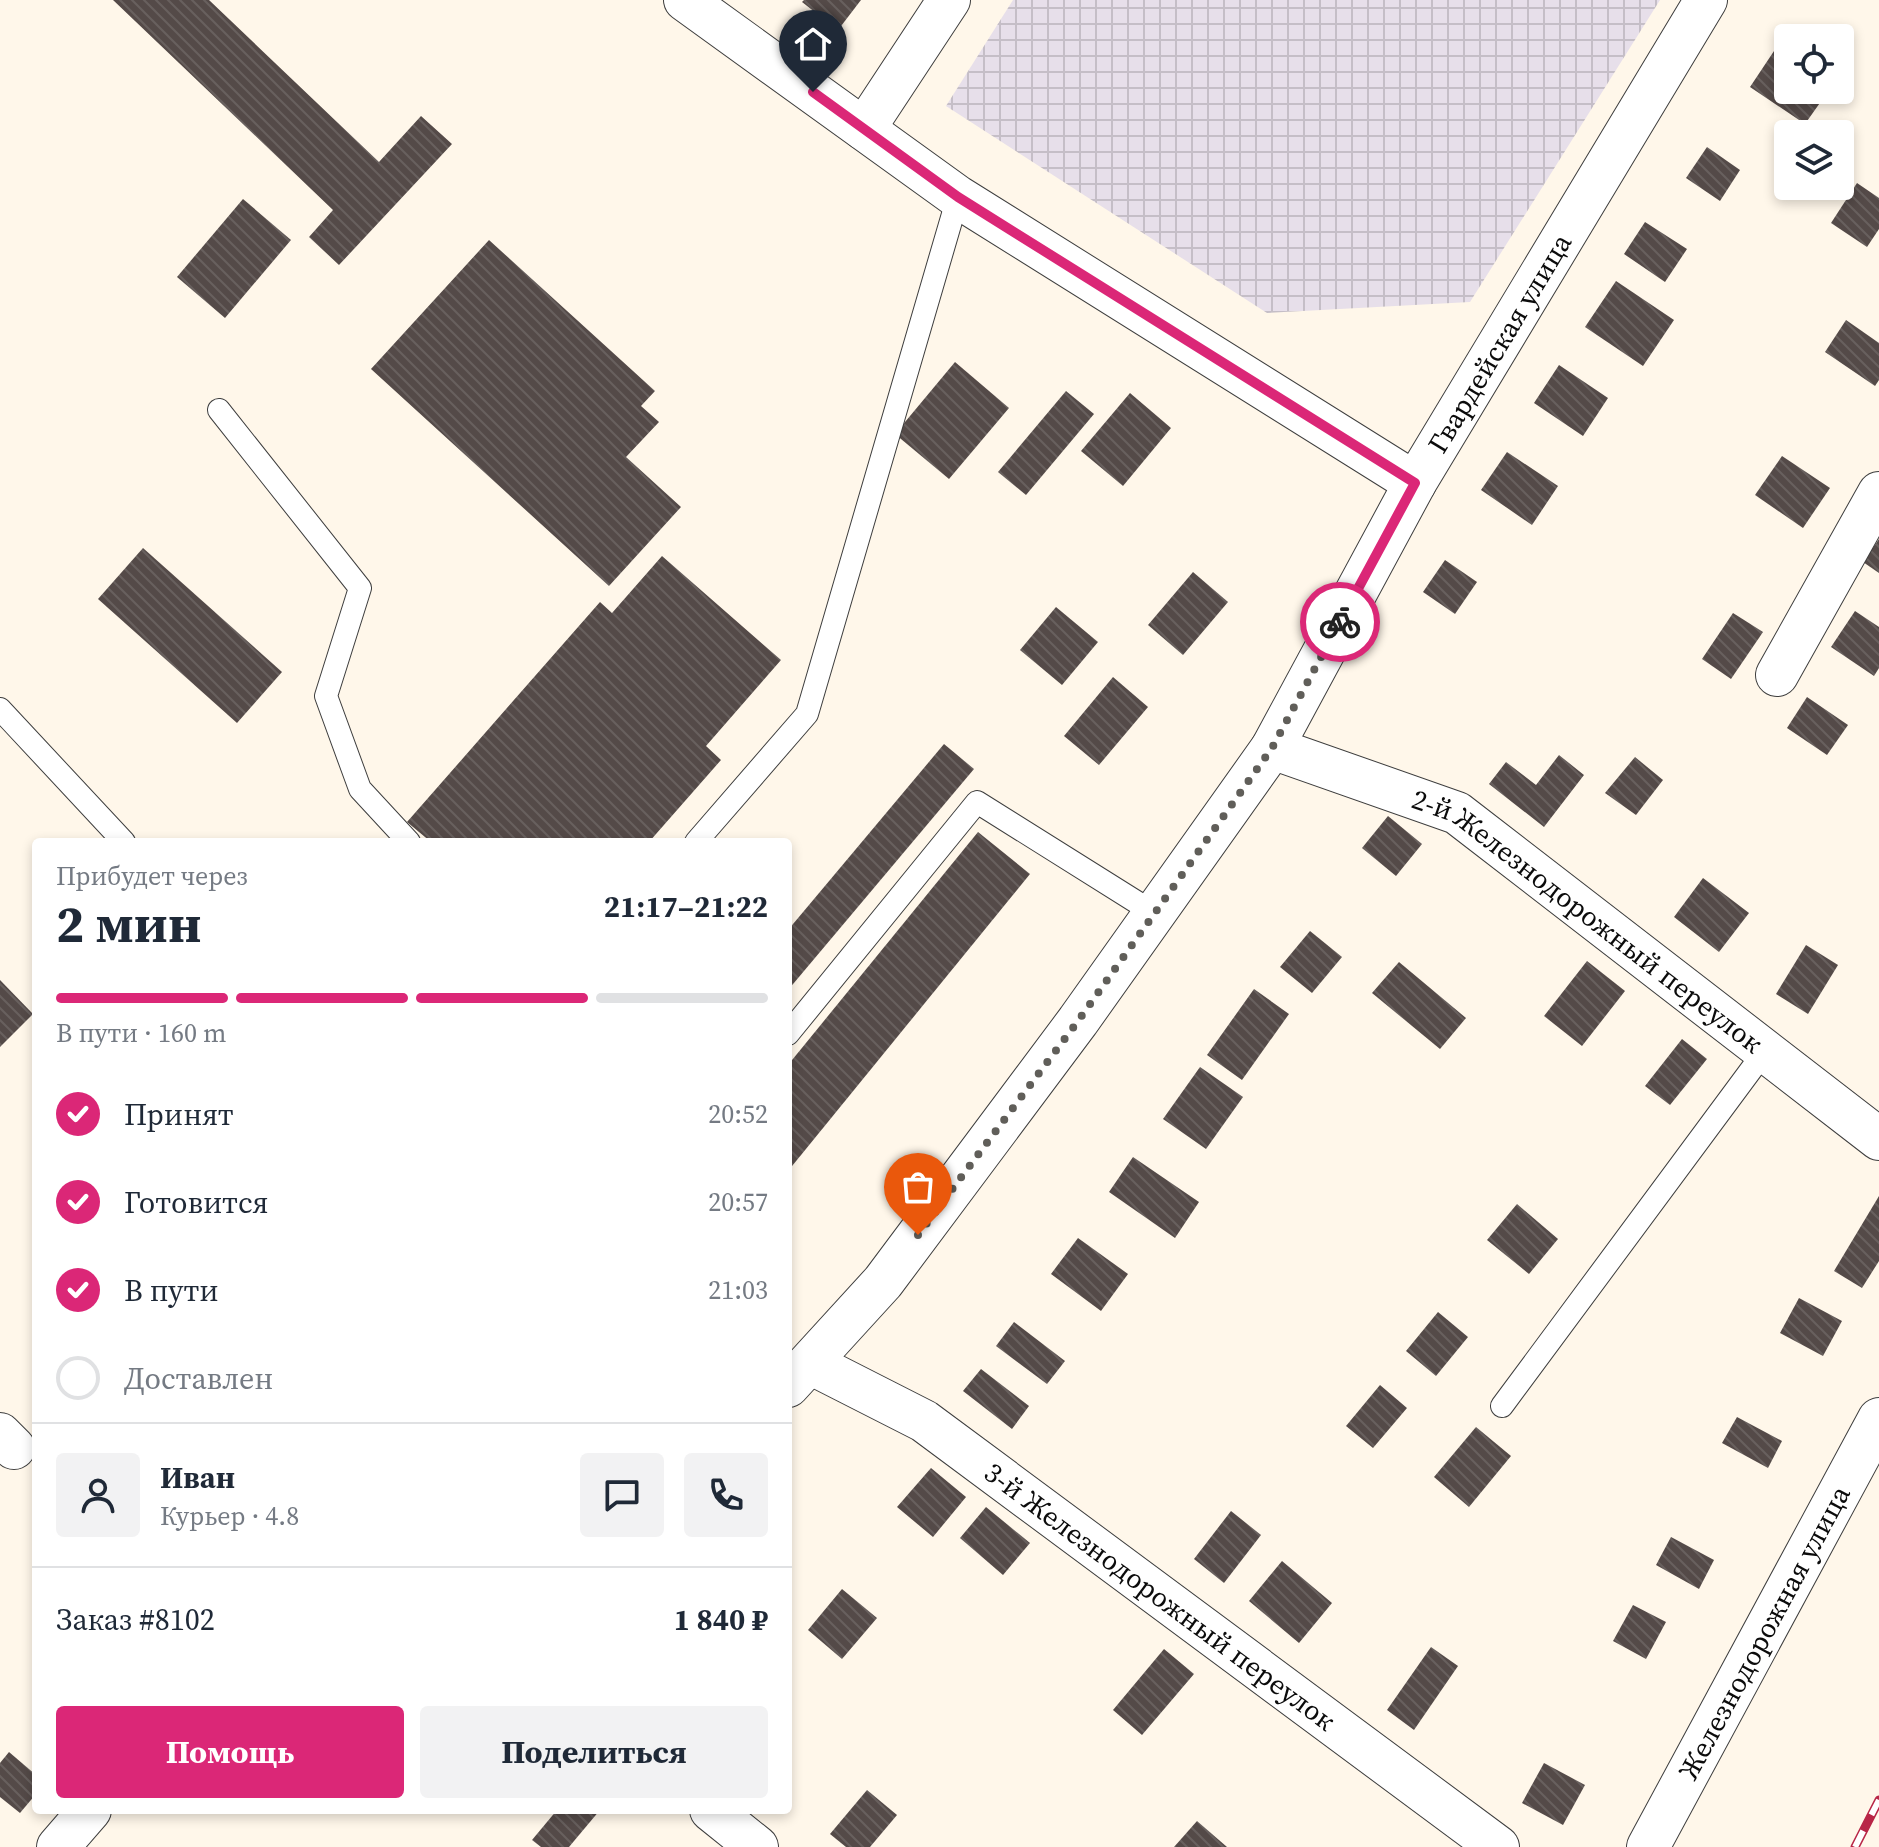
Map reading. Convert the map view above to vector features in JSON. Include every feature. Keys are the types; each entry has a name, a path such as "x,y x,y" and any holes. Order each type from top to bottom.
{"street":[{"path":"685,0 958,197 1415,483"},
{"path":"864,129 949,0"},
{"name":"Гвардейская улица","path":"795,1364 883,1282 1069,1033 1272,748 1415,483 1706,0"},
{"path":"1777,675 1879,493"},
{"name":"2-й Железнодорожный переулок","path":"1272,748 1457,813 1879,1139"},
{"name":"3-й Железнодорожный переулок","path":"795,1364 924,1421 1498,1847"},
{"name":"Железнодорожная улица","path":"1648,1847 1879,1419"},
{"path":"58,1847 87,1814"},
{"path":"716,1814 757,1847"}],"lane":[{"path":"699,838 807,714 958,197"},
{"path":"219,410 360,588 326,696 360,789 405,838"},
{"path":"0,709 120,838"},
{"path":"792,1029 977,802 1154,913"},
{"path":"1502,1406 1765,1051"}],"shaded area":[{"path":"1013,0 1660,0 1470,302 1267,313 946,106"}],"building":[{"path":"113,0 209,0 379,162 421,116 452,144 339,265 309,237 333,210"},
{"path":"861,0 838,30 802,2"},
{"path":"1774,51 1774,103 1750,87"},
{"path":"1775,104 1819,104 1808,120 1799,120"},
{"path":"1707,147 1740,170 1720,201 1686,178"},
{"path":"1857,183 1879,198 1879,229 1867,247 1831,223 1846,200 1854,200"},
{"path":"243,199 291,240 225,318 177,277"},
{"path":"1645,222 1687,249 1665,282 1624,254"},
{"path":"489,240 655,391 641,406 659,422 626,457 681,507 609,586 371,369"},
{"path":"1616,281 1674,320 1643,366 1585,327"},
{"path":"1846,320 1879,343 1879,380 1875,386 1825,352"},
{"path":"955,362 1009,408 949,479 895,434"},
{"path":"1559,365 1608,398 1583,436 1534,403"},
{"path":"1066,391 1094,414 1026,495 998,472"},
{"path":"1130,393 1171,428 1123,486 1081,451"},
{"path":"1507,452 1558,486 1532,525 1481,490"},
{"path":"1782,456 1830,488 1803,528 1755,495"},
{"path":"1879,539 1879,573 1863,562"},
{"path":"143,548 282,672 237,723 98,599"},
{"path":"662,556 781,660 706,746 721,760 653,838 426,838 407,822 600,602 612,613"},
{"path":"1445,560 1477,582 1455,614 1423,592"},
{"path":"1193,572 1228,602 1183,655 1148,625"},
{"path":"1056,607 1098,642 1062,685 1020,650"},
{"path":"1855,611 1879,627 1879,668 1874,676 1831,647"},
{"path":"1733,613 1763,632 1731,679 1702,659"},
{"path":"1113,677 1148,707 1099,765 1064,736"},
{"path":"1807,697 1848,725 1827,755 1787,728"},
{"path":"944,744 974,769 792,985 792,925"},
{"path":"1559,755 1584,775 1544,827 1489,784 1506,762 1536,785"},
{"path":"1635,757 1663,780 1636,815 1605,793"},
{"path":"1388,816 1422,844 1396,876 1362,848"},
{"path":"978,832 1030,874 792,1166 792,1060"},
{"path":"1703,878 1749,913 1719,952 1674,917"},
{"path":"1310,931 1342,957 1312,993 1280,967"},
{"path":"1806,945 1838,965 1808,1014 1776,994"},
{"path":"1587,961 1625,991 1582,1046 1544,1016"},
{"path":"1399,962 1466,1018 1440,1049 1372,993"},
{"path":"0,980 32,1015 0,1047"},
{"path":"1254,989 1289,1014 1242,1080 1207,1055"},
{"path":"1682,1039 1707,1059 1670,1105 1645,1086"},
{"path":"1200,1067 1243,1097 1206,1149 1163,1119"},
{"path":"1133,1157 1199,1202 1175,1238 1109,1192"},
{"path":"1879,1196 1879,1261 1862,1288 1834,1271"},
{"path":"1517,1204 1558,1239 1529,1274 1487,1240"},
{"path":"1078,1238 1128,1274 1101,1311 1051,1274"},
{"path":"1799,1298 1842,1321 1823,1356 1780,1333"},
{"path":"1438,1312 1468,1337 1436,1376 1406,1351"},
{"path":"1014,1322 1065,1361 1047,1384 996,1346"},
{"path":"981,1369 1029,1406 1012,1429 963,1391"},
{"path":"1380,1385 1407,1408 1373,1448 1346,1426"},
{"path":"1737,1417 1782,1441 1768,1468 1722,1443"},
{"path":"1476,1427 1511,1456 1469,1507 1434,1477"},
{"path":"931,1468 966,1497 933,1537 897,1507"},
{"path":"986,1507 1030,1543 1003,1575 960,1538"},
{"path":"1231,1511 1261,1535 1224,1583 1194,1559"},
{"path":"1671,1537 1714,1560 1699,1589 1656,1565"},
{"path":"1282,1561 1332,1603 1299,1643 1249,1601"},
{"path":"842,1589 877,1618 842,1659 808,1630"},
{"path":"1633,1605 1666,1622 1646,1659 1613,1641"},
{"path":"1431,1647 1458,1666 1414,1730 1387,1710"},
{"path":"1164,1649 1194,1674 1142,1735 1113,1710"},
{"path":"9,1752 32,1772 32,1799 20,1813 0,1797 0,1763"},
{"path":"1544,1763 1585,1785 1563,1825 1522,1803"},
{"path":"867,1790 897,1815 870,1847 846,1847 830,1834"},
{"path":"554,1814 597,1814 569,1847 541,1847 532,1840"},
{"path":"1197,1821 1227,1847 1174,1847"}],"railway":[{"path":"1855,1847 1879,1800"}],"way so far":[{"path":"918,1235 1078,1021 1272,748 1340,622"}],"route":[{"path":"813,92 958,197 1415,483 1340,622"}]}
